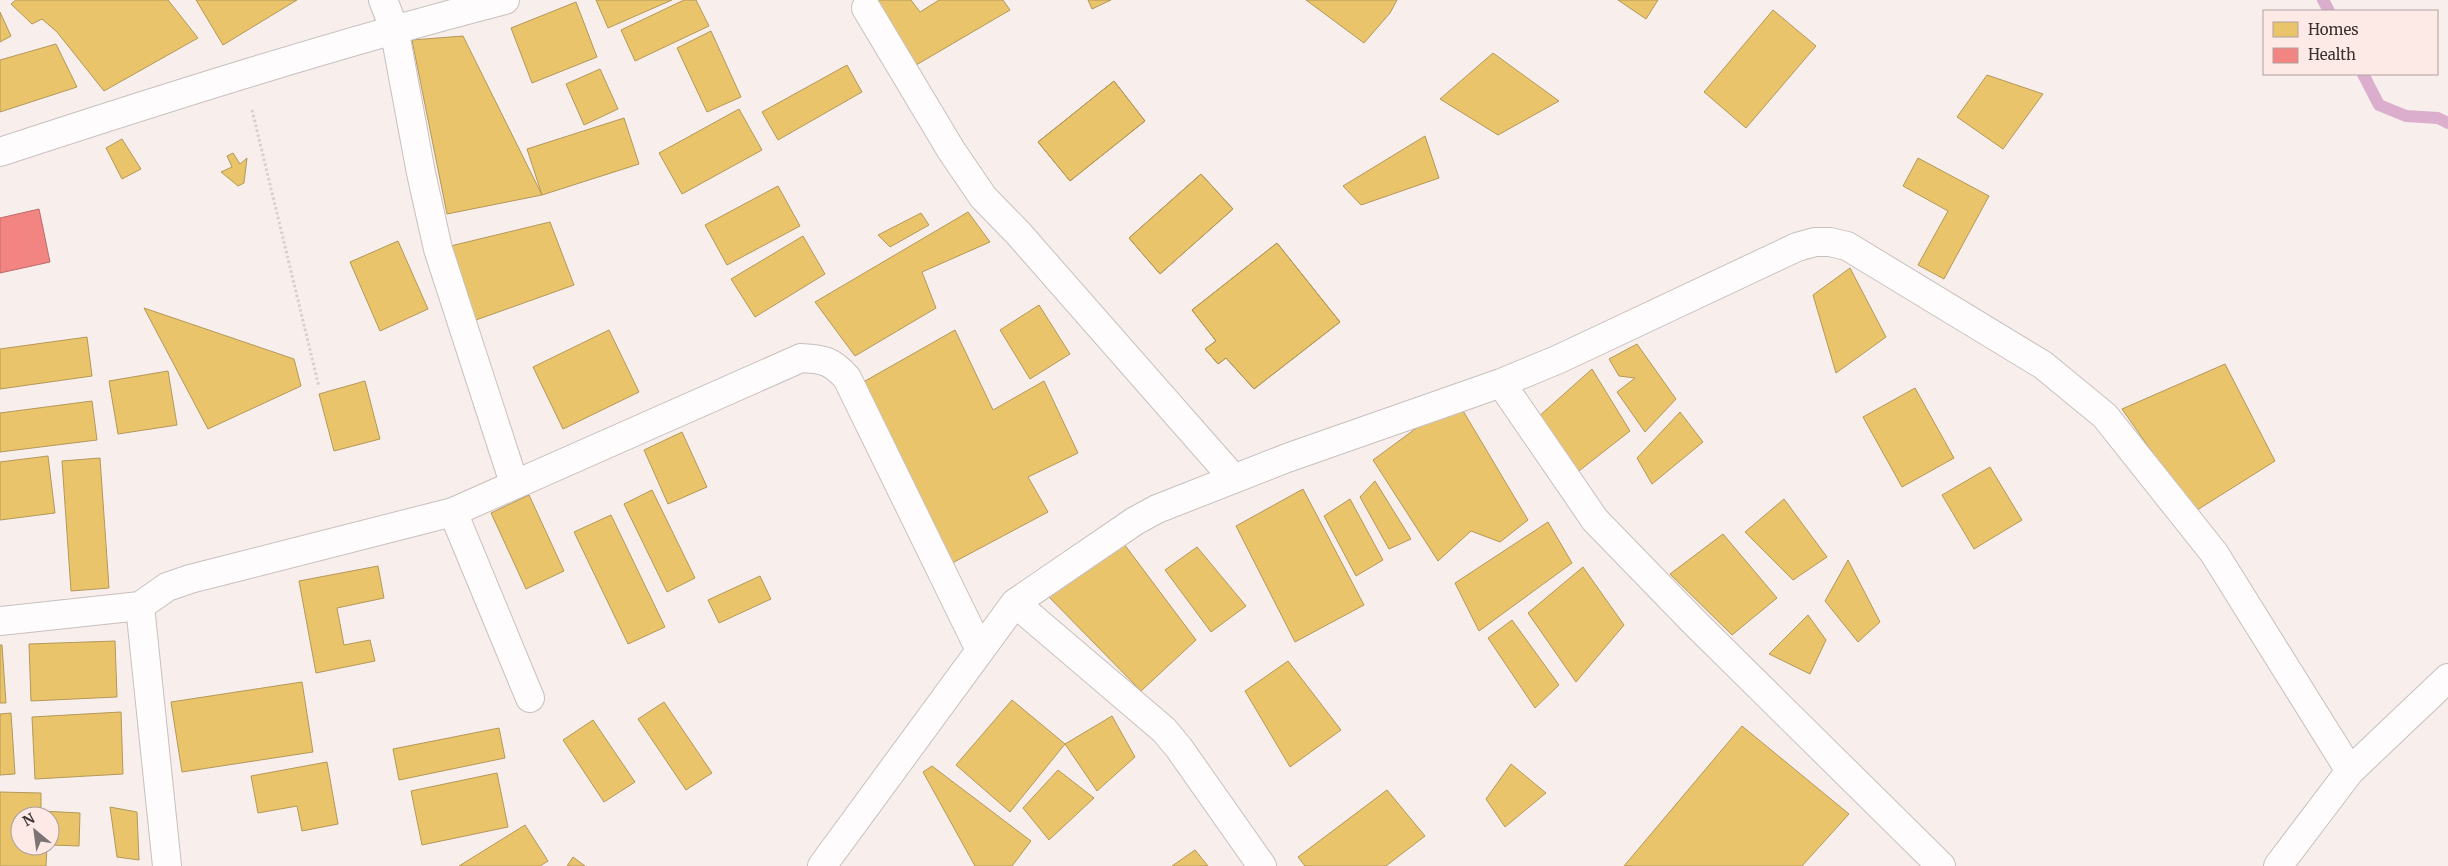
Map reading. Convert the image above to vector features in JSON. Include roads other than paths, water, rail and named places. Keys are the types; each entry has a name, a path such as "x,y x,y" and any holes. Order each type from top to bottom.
{"street":[{"path":"383,0 394,28 421,173 438,249 514,483"},
{"path":"0,152 243,73 394,28 505,0"},
{"path":"866,8 951,150 983,197 1018,233 1234,479"},
{"path":"822,866 1015,603 1134,521 1234,479 1501,383 1559,359 1797,246 1815,242 1830,242 1847,246 2043,365 2105,416 2214,553 2350,771"},
{"path":"0,621 140,606 167,587 190,579 453,512 514,483 801,358 820,358 836,365 847,378 980,650"},
{"path":"1501,383 1595,520 1694,622 1941,866"},
{"path":"453,512 530,698"},
{"path":"1015,603 1164,730 1179,748 1262,866"},
{"path":"140,606 167,866"},
{"path":"2278,866 2350,771 2448,678"}],"waterway":[{"path":"2323,0 2328,10"},
{"path":"2364,75 2379,105 2406,116 2438,118 2448,123"}]}
